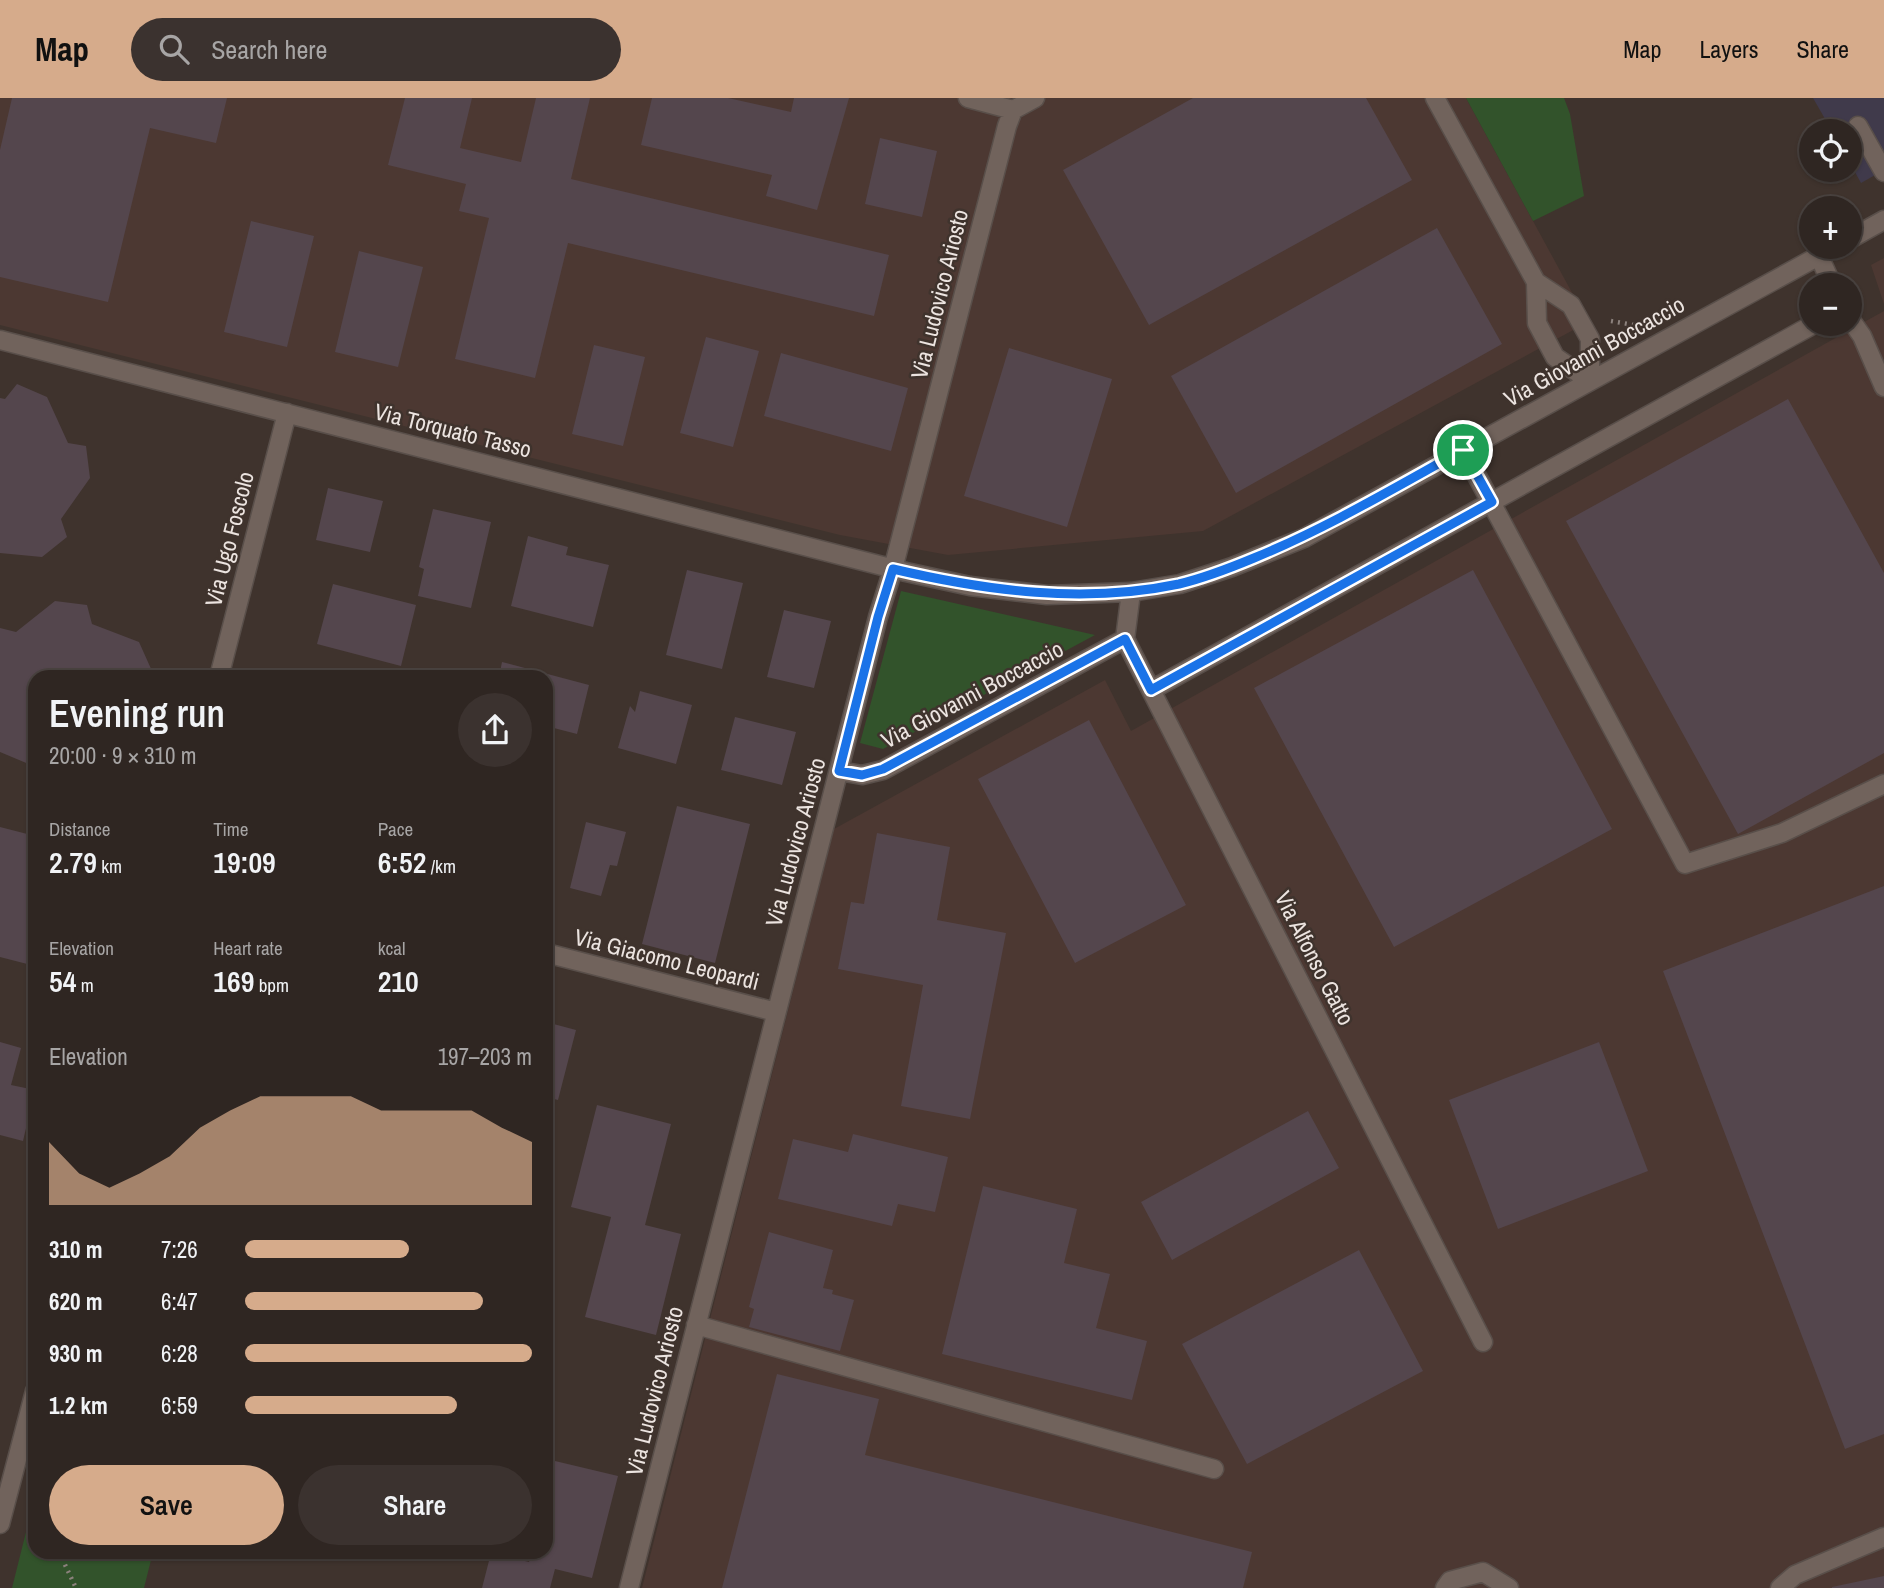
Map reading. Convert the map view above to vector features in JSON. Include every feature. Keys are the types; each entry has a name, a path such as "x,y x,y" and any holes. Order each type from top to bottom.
{"street":[{"path":"968,98 1013,110 1035,98"},
{"path":"1434,98 1536,282 1537,323 1555,357 1590,381"},
{"name":"Via Ludovico Ariosto","path":"629,1588 878,617 893,569 1013,110"},
{"path":"1862,133 1884,172"},
{"path":"1862,232 1884,220"},
{"name":"Via Giovanni Boccaccio","path":"893,569 970,586 1047,595 1131,592 1193,580 1232,567 1304,538 1814,259"},
{"path":"1536,282 1571,305 1590,339 1590,381"},
{"path":"1151,690 1799,332"},
{"path":"1862,336 1884,387"},
{"name":"Via Torquato Tasso","path":"0,340 893,569"},
{"name":"Via Ugo Foscolo","path":"221,670 287,413"},
{"path":"1463,450 1685,864 1783,833 1884,784"},
{"path":"1125,639 1131,592"},
{"name":"Via Giovanni Boccaccio","path":"839,771 862,775 883,769 1125,639"},
{"name":"Via Alfonso Gatto","path":"1125,639 1483,1342"},
{"name":"Via Giacomo Leopardi","path":"553,955 776,1012"},
{"path":"696,1325 1214,1469"},
{"path":"0,1524 28,1418"},
{"path":"1780,1588 1795,1575 1884,1537"},
{"path":"1445,1588 1450,1581 1483,1572 1509,1588"}],"path":[{"path":"1601,316 1617,323 1640,325"},
{"path":"62,1559 76,1588"}],"shaded area":[{"path":"0,98 1466,98 1588,322 1203,531 948,555 840,535 0,325"},
{"path":"1813,98 1884,98 1884,170 1861,183 1862,119 1825,119"},
{"path":"1884,258 1884,304 1871,265"},
{"path":"1884,311 1884,1588 642,1588 834,829 1105,680 1131,731 1839,336 1862,336 1862,323"}],"green space":[{"path":"1466,98 1564,98 1570,114 1584,196 1533,221"},
{"path":"901,591 1095,635 883,749 860,743"},
{"path":"28,1524 28,1559 151,1559 144,1588 12,1588"}],"building":[{"path":"12,98 227,98 216,143 150,128 108,302 0,277 0,150"},
{"path":"405,98 472,98 460,148 521,162 536,98 590,98 571,179 889,255 874,316 568,243 535,378 455,359 489,218 459,211 466,184 388,165"},
{"path":"652,98 728,98 791,112 794,98 849,98 817,210 766,196 772,175 641,145"},
{"path":"1193,98 1366,98 1412,180 1149,325 1063,170"},
{"path":"880,138 937,151 922,217 865,204"},
{"path":"251,221 314,236 287,347 224,332"},
{"path":"1437,228 1502,344 1236,493 1171,376"},
{"path":"359,251 423,267 398,367 335,352"},
{"path":"706,337 759,351 733,447 680,433"},
{"path":"594,345 645,357 623,446 572,434"},
{"path":"1009,348 1112,379 1067,527 964,496"},
{"path":"781,353 908,388 891,451 764,416"},
{"path":"17,384 47,397 68,443 86,446 90,478 61,519 67,537 42,557 0,553 0,398 5,399"},
{"path":"1788,399 1884,573 1884,753 1738,834 1566,521"},
{"path":"328,488 383,501 370,552 316,540"},
{"path":"433,509 491,522 471,608 418,596 424,569 419,567"},
{"path":"528,536 568,547 566,555 609,565 593,627 511,606"},
{"path":"687,570 743,583 722,669 666,655"},
{"path":"1473,570 1612,829 1394,947 1254,688"},
{"path":"333,584 416,605 401,666 317,644"},
{"path":"55,601 87,605 92,624 139,642 152,670 28,670 28,764 0,752 0,628 16,632"},
{"path":"784,610 831,621 814,688 767,677"},
{"path":"502,662 532,670 500,670"},
{"path":"553,675 589,685 577,734 553,728"},
{"path":"640,691 692,705 676,764 618,748 630,706 635,712"},
{"path":"735,717 796,732 782,785 721,770"},
{"path":"1089,720 1186,905 1075,963 978,779"},
{"path":"677,806 750,824 715,963 642,944"},
{"path":"586,822 626,832 617,866 610,865 601,896 570,888"},
{"path":"0,827 28,834 28,964 0,957"},
{"path":"877,833 950,847 937,920 1006,933 970,1119 901,1106 923,985 838,969 851,902 864,904"},
{"path":"1884,886 1884,1434 1845,1449 1663,971"},
{"path":"553,1024 576,1030 558,1100 553,1099"},
{"path":"0,1042 21,1048 11,1085 28,1089 28,1120 23,1141 0,1135"},
{"path":"1599,1042 1648,1171 1498,1229 1449,1100"},
{"path":"597,1105 671,1124 645,1225 681,1234 656,1335 585,1317 611,1217 571,1207"},
{"path":"1308,1111 1339,1168 1172,1260 1141,1202"},
{"path":"853,1134 948,1157 935,1212 898,1204 892,1226 778,1199 793,1139 848,1152"},
{"path":"983,1186 1077,1209 1064,1263 1110,1274 1096,1328 1147,1341 1132,1400 942,1354"},
{"path":"769,1232 833,1250 823,1288 833,1290 832,1294 854,1300 840,1351 749,1327 754,1309 749,1307"},
{"path":"1359,1250 1423,1371 1247,1464 1182,1344"},
{"path":"777,1374 879,1399 865,1455 1252,1552 1243,1588 722,1588"},
{"path":"555,1461 618,1476 592,1578 555,1569 550,1588 482,1588 489,1559 529,1562 530,1559 553,1559"},
{"path":"1884,1576 1884,1588 1832,1588 1832,1587"}],"route":[{"path":"1463,450 1492,502 1151,690 1125,639 883,769 862,775 839,771 884,592 893,569 970,586 1047,595 1131,592 1180,584 1232,567 1304,538 1463,450"}]}
